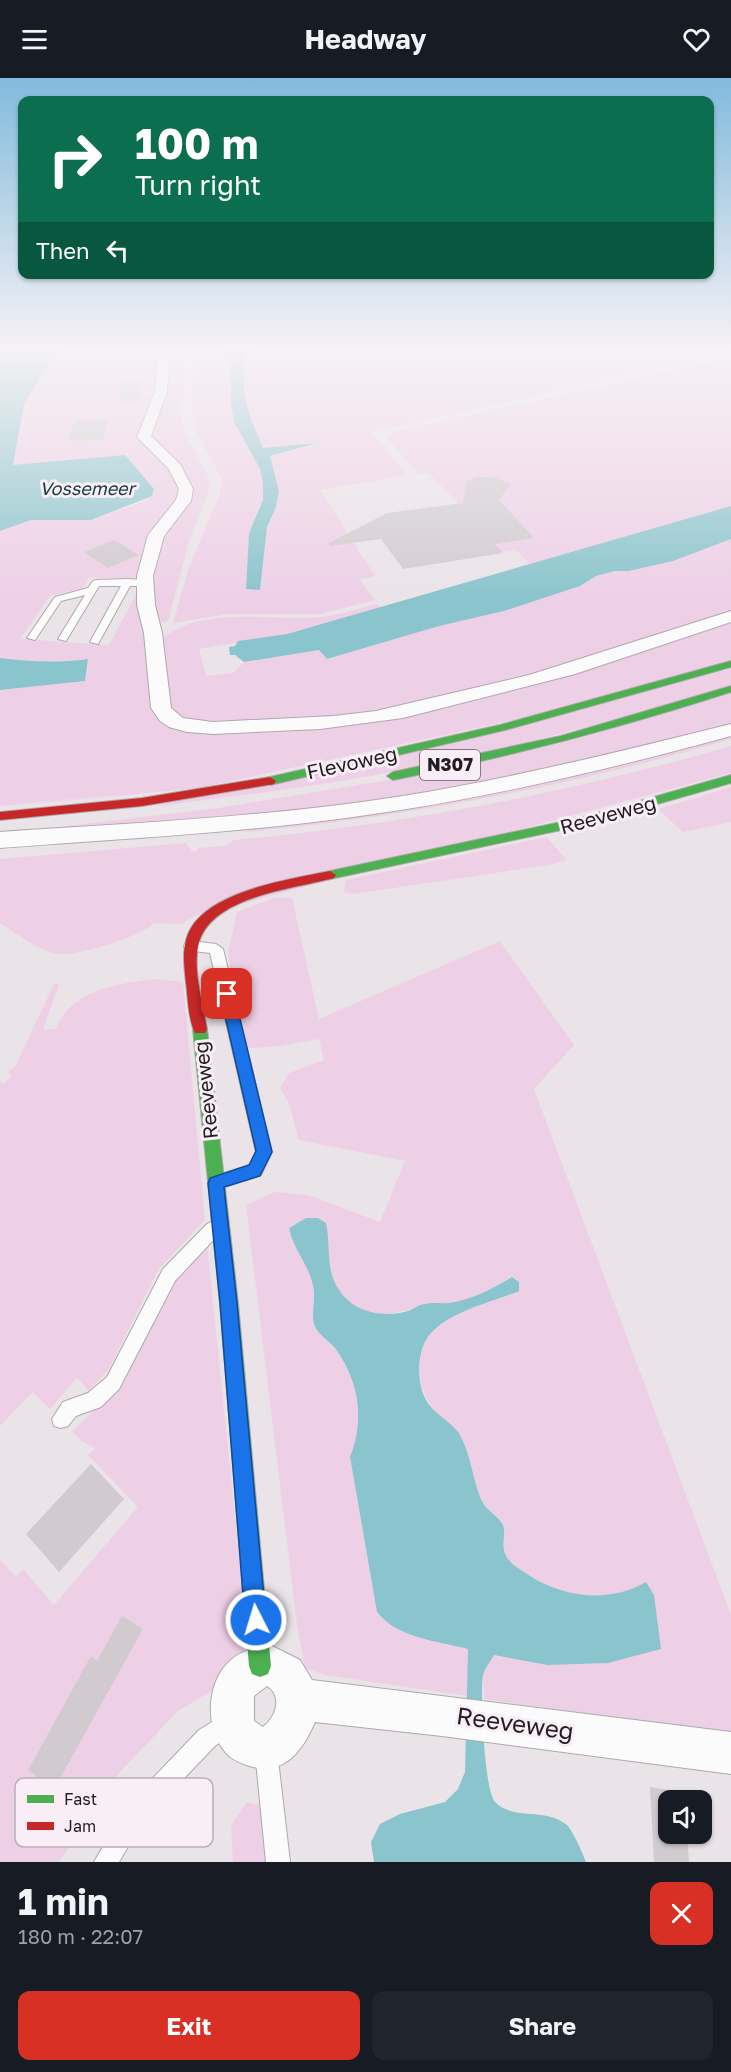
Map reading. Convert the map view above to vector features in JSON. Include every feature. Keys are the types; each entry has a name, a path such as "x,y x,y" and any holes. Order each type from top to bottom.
{"main road":[{"name":"Flevoweg","path":"0,816 142,802 258,783 476,735 605,702 731,664"},
{"name":"Flevoweg","path":"380,778 473,760 559,739 731,689"},
{"name":"Reeveweg","path":"260,1666 220,1222 191,946 197,930 207,917 241,898 329,874 557,829 639,808 731,779"},
{"path":"0,827 216,804"}],"street":[{"name":"Flevoweg","path":"146,432 144,437 175,467 186,489 183,501 156,535 149,556 145,583 146,605 162,631 161,708 164,715 171,721 186,726 333,722 403,712 583,667 731,616"},
{"path":"0,840 222,825 354,810 462,792 602,764 731,730"},
{"path":"270,1665 280,1669 295,1686 298,1699 293,1725 281,1740 266,1749 244,1742 236,1733 231,1706 240,1680 249,1671 270,1665"},
{"name":"Reeveweg","path":"298,1699 442,1715 731,1753"}],"lane":[{"path":"95,642 127,582"},
{"path":"63,639 96,583 145,583"},
{"path":"32,638 58,599 92,590"},
{"path":"191,946 216,949 264,1152 255,1170 216,1183"},
{"path":"61,1419 70,1408 94,1400 112,1383 169,1275 220,1222"},
{"path":"169,1778 207,1738 232,1720"},
{"path":"266,1749 278,1862"},
{"path":"106,1862 115,1847"}],"shaded area":[{"path":"18,432 141,432 139,437 167,465 182,490 140,580 89,577 83,588 50,596 20,639 109,645 140,587 150,681 165,723 303,728 610,662 731,621 731,660 574,707 199,788 0,807 125,794 0,806 0,690 85,681 88,666 87,659 44,661 0,658 0,531 31,520 91,520 148,500 125,455 13,466"},
{"path":"150,432 185,432 210,480 208,494 190,538 168,621 157,623 149,578 161,535 190,491 148,440"},
{"path":"197,432 240,432 260,469 263,500 249,533 246,589 260,590 267,527 276,507 279,491 269,455 317,443 275,449 263,448 256,432 372,432 407,475 320,490 375,576 359,579 375,600 320,614 229,614 173,623 189,567 220,494 222,479"},
{"path":"395,432 731,432 731,506 530,565 516,550 502,552 438,482 428,473 418,473 386,437"},
{"path":"731,539 731,612 559,669 358,715 194,723 172,713 161,640 175,630 192,623 232,617 309,618 343,613 377,604 382,608 287,634 199,649 206,676 233,673 244,662 319,650 327,659 439,626 504,611 580,586 596,576 673,561"},
{"path":"731,669 731,685 649,710 525,742 369,776 152,807"},
{"path":"731,693 731,723 616,754 499,780 381,800 263,815 0,834 218,808 420,775"},
{"path":"731,736 731,739 672,756 491,797 369,817 247,832 247,829 369,813 491,792 612,767"},
{"path":"731,746 731,773 195,916 181,924 154,923 137,934 93,949 67,954 50,952 0,923 0,859 186,843 192,851 197,851 198,848 226,846 234,840 360,826 547,792"},
{"path":"731,787 731,822 683,832 658,809"},
{"path":"546,837 567,860 549,865 353,894 344,892 346,880"},
{"path":"273,898 292,898 319,1019 500,941 574,1045 534,1089 731,1615 731,1734 484,1699 483,1674 494,1655 547,1665 646,1582 617,1593 587,1595 557,1589 529,1576 515,1566 508,1559 504,1550 502,1524 482,1500 459,1435 433,1409 424,1392 420,1364 424,1345 430,1335 439,1326 463,1312 513,1294 511,1277 474,1298 424,1304 409,1310 383,1315 366,1311 348,1301 339,1291 331,1275 329,1258 295,1223 289,1228 311,1279 314,1291 315,1327 335,1348 343,1361 350,1374 357,1401 357,1429 350,1457 377,1612 385,1621 406,1633 468,1649 467,1696 325,1675 305,1668 297,1625 246,1205 274,1192 308,1195 380,1222 405,1161 299,1140 289,1104 280,1088 289,1073 324,1060 319,1039 280,1046 240,1049 228,952 237,912"},
{"path":"155,979 183,982 205,1220 158,1270 110,1367 89,1391 77,1378 50,1409 33,1392 0,1426 0,1082 4,1083 12,1077 8,1072 15,1067 54,984 59,984 43,1030 56,1029 63,1016 73,1005 97,991 111,986"},
{"path":"207,1244 248,1642 227,1682 178,1711 116,1778 15,1778 15,1847 69,1847 59,1862 0,1862 0,1560 16,1577 23,1569 54,1605 138,1507 88,1455 95,1448 83,1442 72,1431 122,1385 176,1278"},
{"path":"247,1802 270,1808 274,1862 233,1862 231,1825"}],"water":[{"name":"Vossemeer","path":"0,432 19,432 13,465 125,455 154,489 152,496 91,520 31,520 0,531"},
{"path":"240,432 256,432 263,448 317,443 270,456 279,491 276,507 267,527 260,590 246,589 249,533 263,500 260,469"},
{"path":"731,506 731,539 673,561 596,576 580,586 504,611 439,626 327,659 319,650 244,662 235,655 230,655 229,647 235,646 238,641 287,634"},
{"path":"0,658 44,662 88,659 85,681 0,690"},
{"path":"306,1218 318,1218 326,1223 330,1266 335,1282 345,1298 370,1312 399,1313 423,1304 457,1302 512,1277 519,1282 519,1291 454,1316 432,1332 422,1350 419,1376 426,1400 458,1432 462,1440 482,1501 503,1525 504,1551 513,1564 544,1583 572,1593 602,1595 617,1593 646,1582 654,1595 661,1649 608,1663 547,1665 494,1655 483,1675 486,1761 491,1794 495,1802 511,1811 550,1816 567,1825 586,1862 374,1862 371,1842 380,1824 400,1814 445,1802 458,1789 465,1772 468,1649 406,1633 385,1621 377,1612 350,1457 355,1443 358,1415 354,1387 350,1374 335,1348 315,1327 314,1291 311,1278 289,1228"}],"building":[{"path":"70,432 104,432 103,440 68,441"},
{"path":"476,477 493,477 511,484 499,500 534,538 495,544 503,553 403,569 381,539 330,546 329,543 387,513 463,503 466,482"},
{"path":"114,540 139,555 108,568 84,552"},
{"path":"91,1464 124,1499 59,1572 26,1534"},
{"path":"122,1616 143,1629 60,1778 39,1778 28,1770 91,1656 97,1661"},
{"path":"650,1787 669,1790 658,1790 658,1844 688,1844 689,1862 654,1862"}],"traffic: fast":[{"path":"270,781 502,727 731,664"},
{"path":"393,776 479,759 564,738 731,689"},
{"path":"330,875 580,822 731,779"},
{"path":"200,1029 229,1303 260,1666"}],"traffic: jam":[{"path":"0,816 142,802 270,781"},
{"path":"200,1029 191,956 191,947 197,930 209,916 248,896 271,888 330,875"}],"route":[{"path":"227,994 264,1152 255,1170 216,1183 229,1303 256,1620"}]}
